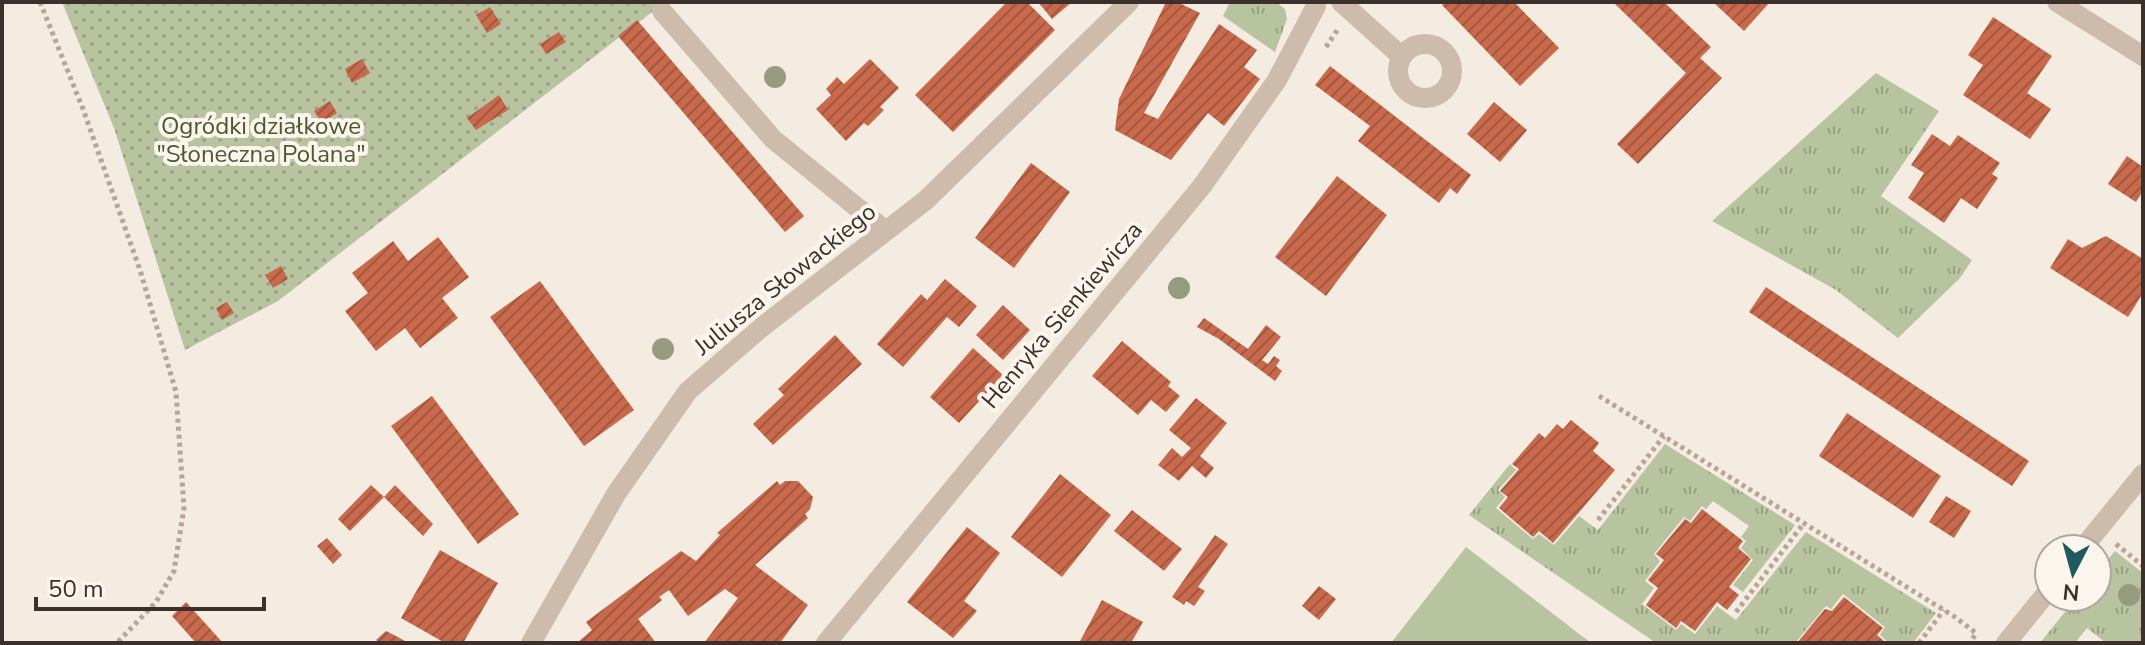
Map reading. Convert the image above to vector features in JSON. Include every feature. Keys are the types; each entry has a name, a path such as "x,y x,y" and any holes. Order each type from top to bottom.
{"street":[{"name":"Juliusza Słowackiego","path":"531,643 616,494 688,391 762,327 926,200 1129,2"},
{"path":"1341,2 1401,56"},
{"path":"2057,2 2143,56"},
{"name":"Henryka Sienkiewicza","path":"826,643 1202,186 1277,80 1317,3"},
{"path":"662,11 773,139 886,231"},
{"path":"2095,533 2143,474"},
{"path":"2006,643 2033,610"}],"path":[{"path":"40,2 83,109 140,270 176,392 184,508 174,571 156,602 117,643"},
{"path":"1599,396 1944,610 1974,630 1976,633 1970,643"},
{"path":"1598,520 1664,436"},
{"path":"1736,612 1804,523"},
{"path":"2114,543 2143,566"},
{"path":"1919,643 1944,610"}],"green space":[{"name":"Ogródki działkowe \"Słoneczna Polana\"","path":"62,2 665,2 278,301 185,350 114,128"},
{"path":"1230,2 1276,2 1285,9 1287,19 1275,52 1223,16"},
{"path":"1876,73 1939,111 1881,196 1972,260 1960,278 1898,338 1836,290 1712,221"},
{"path":"1665,444 1795,525 1743,592 1733,585 1753,560 1741,548 1746,541 1741,537 1749,526 1713,501 1706,509 1702,506 1690,521 1684,517 1654,554 1660,561 1645,581 1654,588 1642,604 1676,630 1681,624 1695,634 1717,606 1736,620 1806,532 1936,613 1913,643 1889,643 1880,635 1885,627 1843,594 1831,609 1826,606 1795,643 1656,643 1469,515 1510,464 1516,470 1498,490 1505,497 1496,508 1533,539 1539,534 1554,545 1579,516 1598,530"},
{"path":"1466,547 1591,643 1391,643"},
{"path":"2115,551 2143,573 2143,643 2106,643 2087,628 2075,643 2040,643 2064,613 2113,613"}],"building":[{"path":"1007,2 1027,2 1055,30 953,132 915,95"},
{"path":"1038,2 1072,2 1052,19"},
{"path":"1166,2 1177,2 1200,13 1144,113 1158,119 1219,24 1257,50 1244,67 1260,79 1224,126 1208,113 1171,160 1115,130 1119,99"},
{"path":"1445,2 1514,2 1559,48 1520,86 1442,5"},
{"path":"1613,2 1664,2 1711,47 1700,58 1722,78 1638,164 1617,144 1686,73"},
{"path":"1713,2 1770,2 1744,31"},
{"path":"490,7 501,24 487,33 476,15"},
{"path":"1993,17 2052,56 2027,93 2051,109 2030,139 1963,95 1983,65 1968,55"},
{"path":"637,20 804,216 785,232 618,36"},
{"path":"559,32 566,42 546,54 540,44"},
{"path":"362,59 370,73 352,83 345,69"},
{"path":"870,59 899,88 880,107 884,110 868,126 864,123 846,141 816,109 831,95 826,89 837,77 844,84"},
{"path":"1330,66 1471,175 1457,194 1450,188 1439,203 1358,141 1370,126 1315,85"},
{"path":"499,95 508,110 476,130 467,118"},
{"path":"330,101 337,113 322,123 314,111"},
{"path":"1494,102 1527,130 1500,162 1467,134"},
{"path":"1932,134 1950,146 1958,135 2000,163 1992,174 1998,178 1977,209 1961,198 1944,223 1908,198 1924,173 1911,165"},
{"path":"2127,156 2143,167 2143,191 2136,202 2108,184"},
{"path":"1031,163 1070,192 1014,268 975,238"},
{"path":"1337,176 1387,215 1326,296 1275,257"},
{"path":"2106,236 2143,259 2143,293 2128,317 2050,268 2068,239 2082,248"},
{"path":"438,237 469,277 442,298 458,318 420,348 405,328 376,351 345,311 368,293 352,273 393,241 408,261"},
{"path":"281,266 288,279 273,288 265,275"},
{"path":"945,279 977,306 959,327 947,317 903,367 877,344 921,294 927,300"},
{"path":"540,281 634,410 584,446 490,317"},
{"path":"1766,287 2029,461 2012,486 1749,312"},
{"path":"227,302 234,313 222,320 216,308"},
{"path":"1003,305 1030,330 1003,360 976,335"},
{"path":"1204,318 1248,349 1266,325 1281,337 1262,360 1268,364 1274,356 1280,360 1276,366 1282,371 1275,381 1219,339 1197,327"},
{"path":"835,335 862,364 773,445 753,424 784,395 778,389"},
{"path":"1122,341 1171,382 1168,386 1180,396 1166,412 1151,400 1138,415 1092,376"},
{"path":"973,348 1003,375 959,423 930,397"},
{"path":"432,396 519,514 478,544 391,426"},
{"path":"1196,398 1227,423 1200,456 1214,468 1206,478 1192,466 1179,481 1158,465 1172,448 1182,457 1191,448 1169,430"},
{"path":"1847,413 1941,476 1913,518 1819,456"},
{"path":"1571,420 1599,443 1593,451 1615,470 1553,543 1539,531 1533,537 1499,508 1508,497 1500,491 1519,469 1512,464 1539,433 1545,438 1557,424 1563,429"},
{"path":"1060,474 1111,515 1062,577 1011,537"},
{"path":"777,481 780,485 785,481 798,481 813,497 805,514 808,518 755,565 808,605 780,643 704,643 738,598 725,589 688,616 669,590 659,597 662,600 638,619 656,643 577,643 592,630 586,622 681,551 696,561 720,535 717,533"},
{"path":"371,485 384,497 350,531 338,519"},
{"path":"395,485 433,524 423,536 384,497"},
{"path":"1946,496 1971,511 1954,538 1929,522"},
{"path":"1702,509 1743,541 1738,548 1751,559 1729,587 1739,595 1727,610 1717,602 1695,631 1681,621 1676,628 1646,605 1658,588 1648,580 1664,560 1656,554 1685,519 1691,523"},
{"path":"1132,510 1182,549 1164,571 1114,531"},
{"path":"967,527 1000,553 964,601 977,611 953,638 907,602"},
{"path":"1215,535 1228,544 1198,587 1205,591 1194,606 1186,601 1184,605 1172,597"},
{"path":"327,538 342,555 333,564 317,546"},
{"path":"440,550 498,583 463,643 445,643 401,618"},
{"path":"1319,586 1336,599 1319,620 1302,606"},
{"path":"1844,597 1883,628 1877,635 1886,643 1797,643 1825,609 1832,611"},
{"path":"1102,600 1143,622 1131,643 1079,643"},
{"path":"186,602 223,643 196,643 172,616"},
{"path":"386,631 408,643 380,643 376,640"}]}
